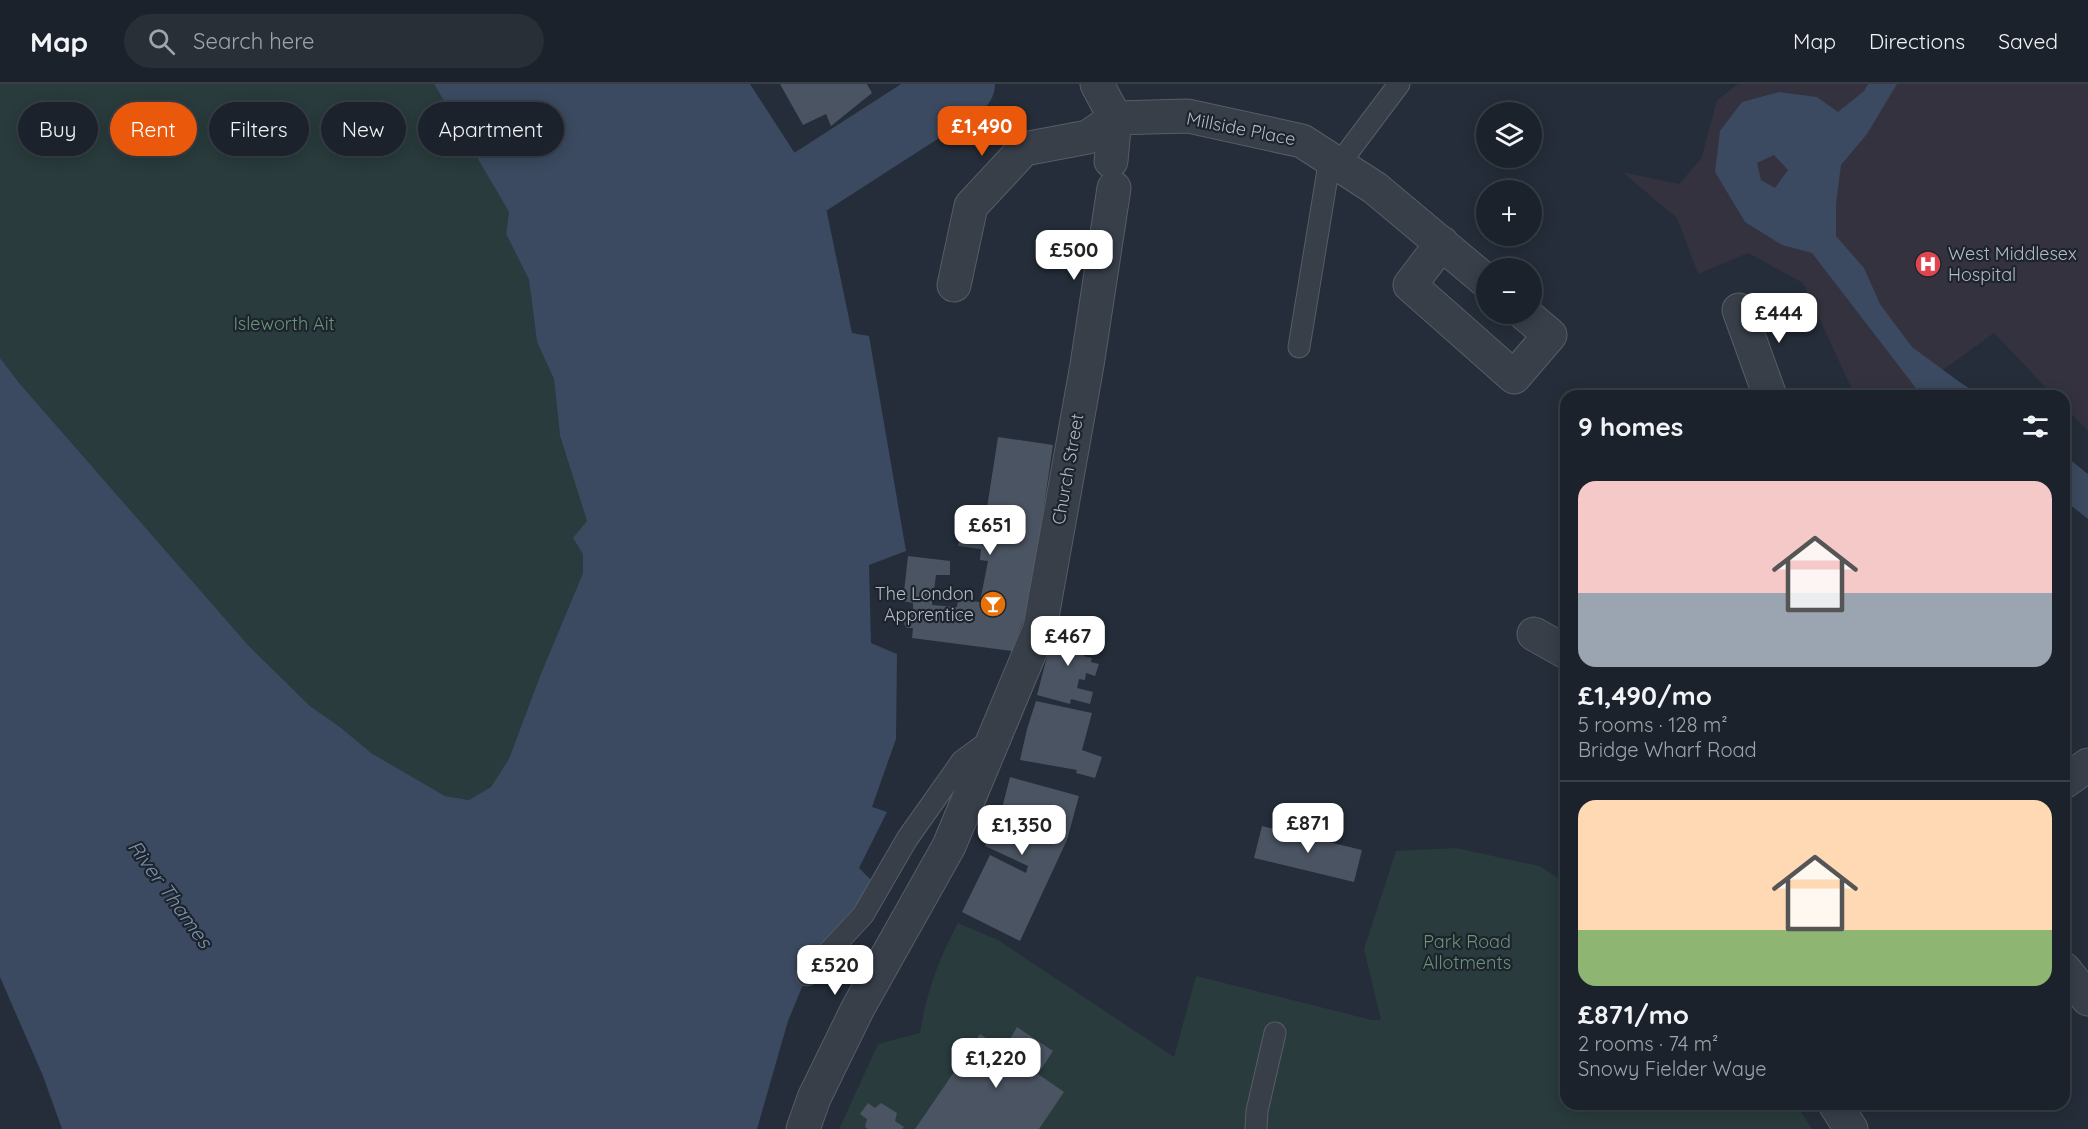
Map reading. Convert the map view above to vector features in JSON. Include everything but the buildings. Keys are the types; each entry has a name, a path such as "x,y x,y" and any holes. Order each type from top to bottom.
{"street":[{"path":"954,285 971,206 1024,149 1088,136 1115,118 1097,84"},
{"name":"Millside Place","path":"1115,118 1188,116 1302,141 1375,188 1476,272"},
{"name":"Church Street","path":"803,1129 814,1098 858,1008 949,846 1040,628 1087,365 1112,175 1115,118"},
{"path":"1442,243 1410,285 1514,377 1551,335 1537,324"},
{"path":"1739,310 1768,390"},
{"path":"1533,634 1560,649"},
{"path":"2070,778 2088,765"},
{"path":"2070,976 2088,999"},
{"path":"1839,1110 1851,1129"}],"lane":[{"path":"1299,347 1334,161 1399,84"},
{"path":"807,975 863,915 907,839 962,761 994,737"},
{"path":"1256,1129 1257,1111 1275,1033"}],"shaded area":[{"name":"West Middlesex Hospital","path":"1738,84 2088,84 2088,431 2070,412 2070,390 2048,390 1994,333 1915,390 1852,390 1803,283 1748,253 1698,274 1677,218 1622,172 1679,184 1701,159 1717,100"}],"green space":[{"name":"Isleworth Ait","path":"0,84 434,84 445,102 418,102 418,156 476,156 509,212 506,234 529,280 537,342 554,379 560,436 587,521 583,573 540,676 509,760 491,787 469,800 445,796 370,753 340,727 310,706 248,645 20,384 0,358"},
{"name":"Park Road Allotments","path":"1456,848 1539,866 1560,878 1560,1110 1800,1110 1812,1129 839,1129 878,1044 920,1033 934,976 958,923 998,940 1174,1057 1196,976 1372,1020 1381,1020 1364,949 1396,851"}],"water":[{"name":"River Thames","path":"434,84 750,84 796,155 826,208 852,333 869,336 906,551 869,565 871,643 897,654 896,739 872,807 887,812 859,868 875,884 807,975 788,1021 757,1129 62,1129 43,1076 0,977 0,358 20,384 248,645 310,706 371,753 445,796 469,800 491,787 509,759 540,676 583,573 583,554 573,538 587,521 560,436 554,379 537,342 529,280 506,234 509,212 476,156 564,156 564,102 445,102"},
{"path":"1868,84 1897,84 1867,134 1841,165 1836,204 1836,236 1864,268 1880,304 1912,347 1972,390 1917,390 1812,253 1782,245 1745,222 1715,172 1720,131 1742,102 1779,92 1817,97 1838,112 1864,91","holes":["1774,155 1788,170 1775,188 1761,180 1757,163"]},
{"path":"2070,460 2088,474 2088,519 2070,505"}],"waterway":[{"path":"729,225 810,182 962,84"}],"place":[{"name":"West Middlesex Hospital","path":"1928,264"},
{"name":"The London Apprentice","path":"993,604"}]}
